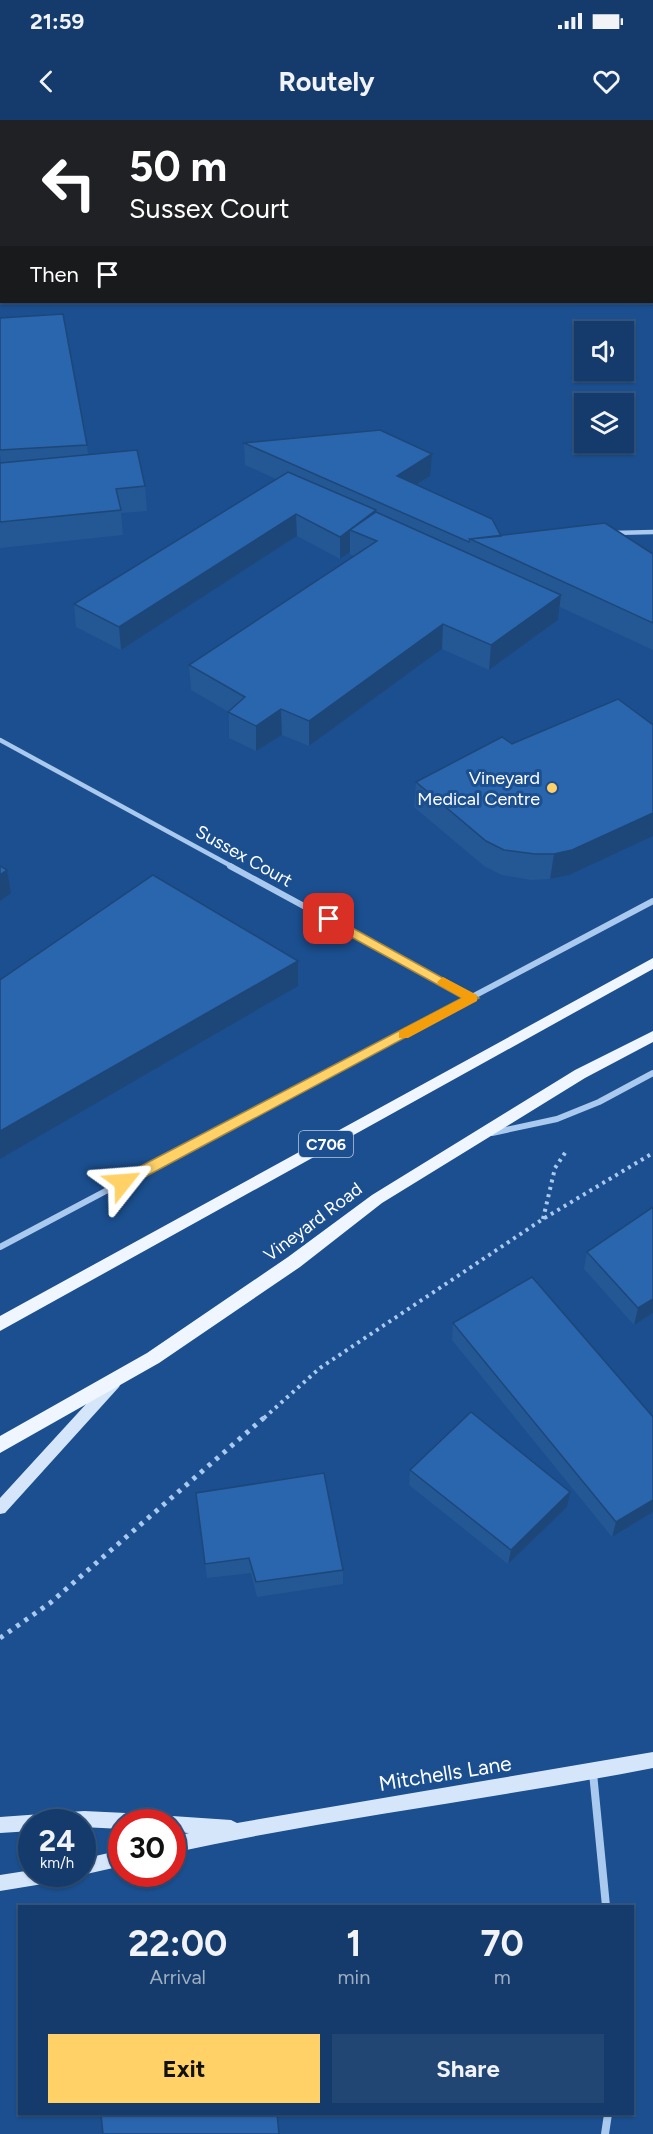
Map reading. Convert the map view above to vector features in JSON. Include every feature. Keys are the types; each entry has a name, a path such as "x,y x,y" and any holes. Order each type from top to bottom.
{"main road":[{"name":"C706","path":"0,1324 653,963"},
{"name":"Vineyard Road","path":"0,1445 117,1380 294,1262 377,1199 580,1074 653,1036"}],"street":[{"path":"606,533 653,532"},
{"name":"Sussex Court","path":"0,740 473,998"},
{"path":"0,1247 653,901"},
{"path":"480,1136 557,1119 599,1102 653,1073"},
{"path":"0,1508 117,1380"},
{"name":"Mitchells Lane","path":"186,1842 244,1828 592,1772 653,1760"},
{"path":"592,1772 606,1905"},
{"path":"0,1825 18,1824"},
{"name":"Mitchells Lane","path":"186,1825 244,1828"},
{"path":"0,1883 18,1880"},
{"path":"606,2134 608,2115"}],"path":[{"path":"543,1219 555,1168 599,1102"},
{"path":"0,1638 50,1603 182,1491 320,1368 543,1219 653,1153"}],"building":[{"path":"63,314 87,445 0,450 0,318"},
{"path":"380,430 432,454 397,476 492,519 501,536 470,539 469,542 244,443"},
{"path":"137,450 145,486 116,489 121,510 0,522 0,463"},
{"path":"288,472 376,510 340,537 296,514 119,627 74,604"},
{"path":"376,512 561,595 491,645 443,624 309,721 281,709 256,726 228,712 245,697 189,665 377,541 350,530"},
{"path":"605,523 653,554 653,623 470,539"},
{"name":"Vineyard Medical Centre","path":"618,699 653,725 653,813 572,850 554,854 535,854 504,850 486,841 416,782 502,737 512,744"},
{"path":"0,866 7,870 0,875"},
{"path":"153,875 298,961 0,1131 0,980"},
{"path":"653,1207 653,1299 638,1308 587,1252"},
{"path":"532,1277 653,1417 653,1500 616,1522 453,1323"},
{"path":"471,1412 570,1492 511,1550 410,1470"},
{"path":"324,1473 343,1570 256,1582 249,1558 205,1564 196,1493"},
{"path":"101,2115 277,2115 279,2134 103,2134"}],"slow traffic":[{"path":"403,1034 473,998 443,982"}],"place":[{"name":"Vineyard Medical Centre","path":"552,788"}],"route":[{"path":"123,1182 473,998 329,919"}]}
